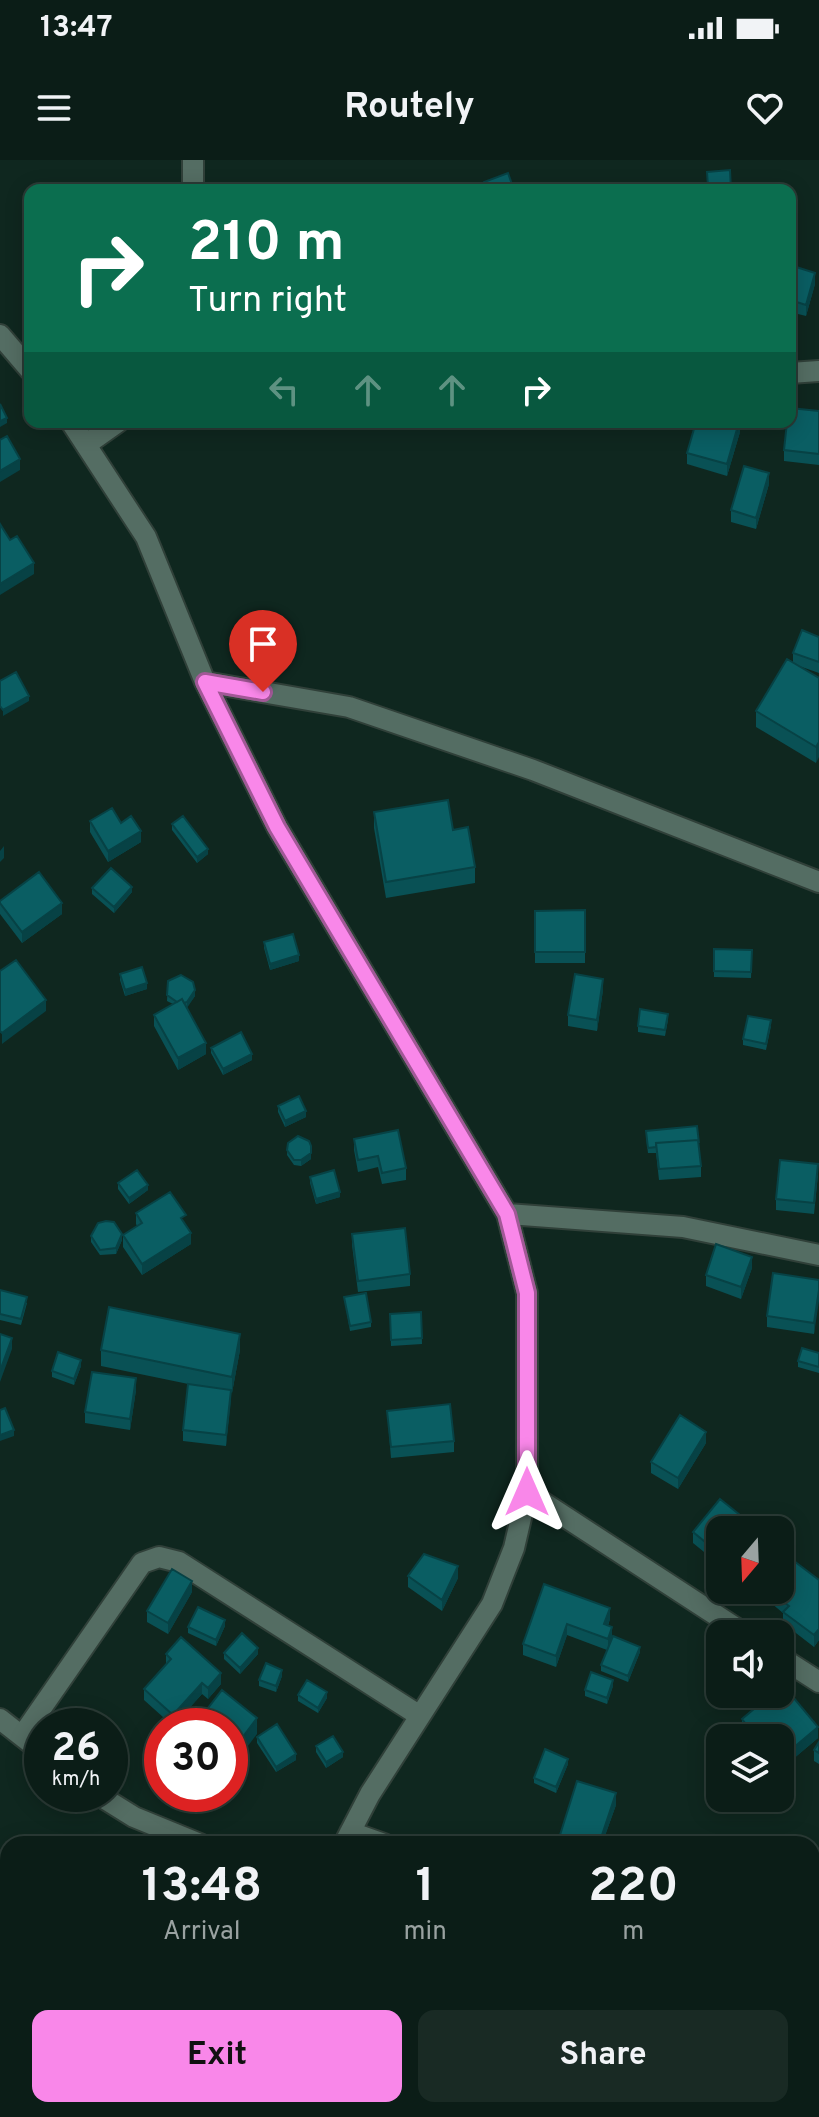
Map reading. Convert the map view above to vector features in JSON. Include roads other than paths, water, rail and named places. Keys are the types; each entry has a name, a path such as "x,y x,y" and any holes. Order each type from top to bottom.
{"street":[{"path":"193,160 193,184"},
{"path":"0,335 24,363"},
{"path":"796,373 819,371"},
{"path":"75,428 146,537 205,682 277,827 507,1214 527,1293 527,1492 514,1548 492,1604 348,1836"},
{"path":"87,444 110,428"},
{"path":"205,682 349,707 533,770 819,882"},
{"path":"507,1214 683,1227 819,1255"},
{"path":"527,1492 724,1620"},
{"path":"0,1719 22,1736 142,1563 159,1557 179,1562 420,1716"},
{"path":"794,1666 819,1682"},
{"path":"126,1812 180,1836"}]}
